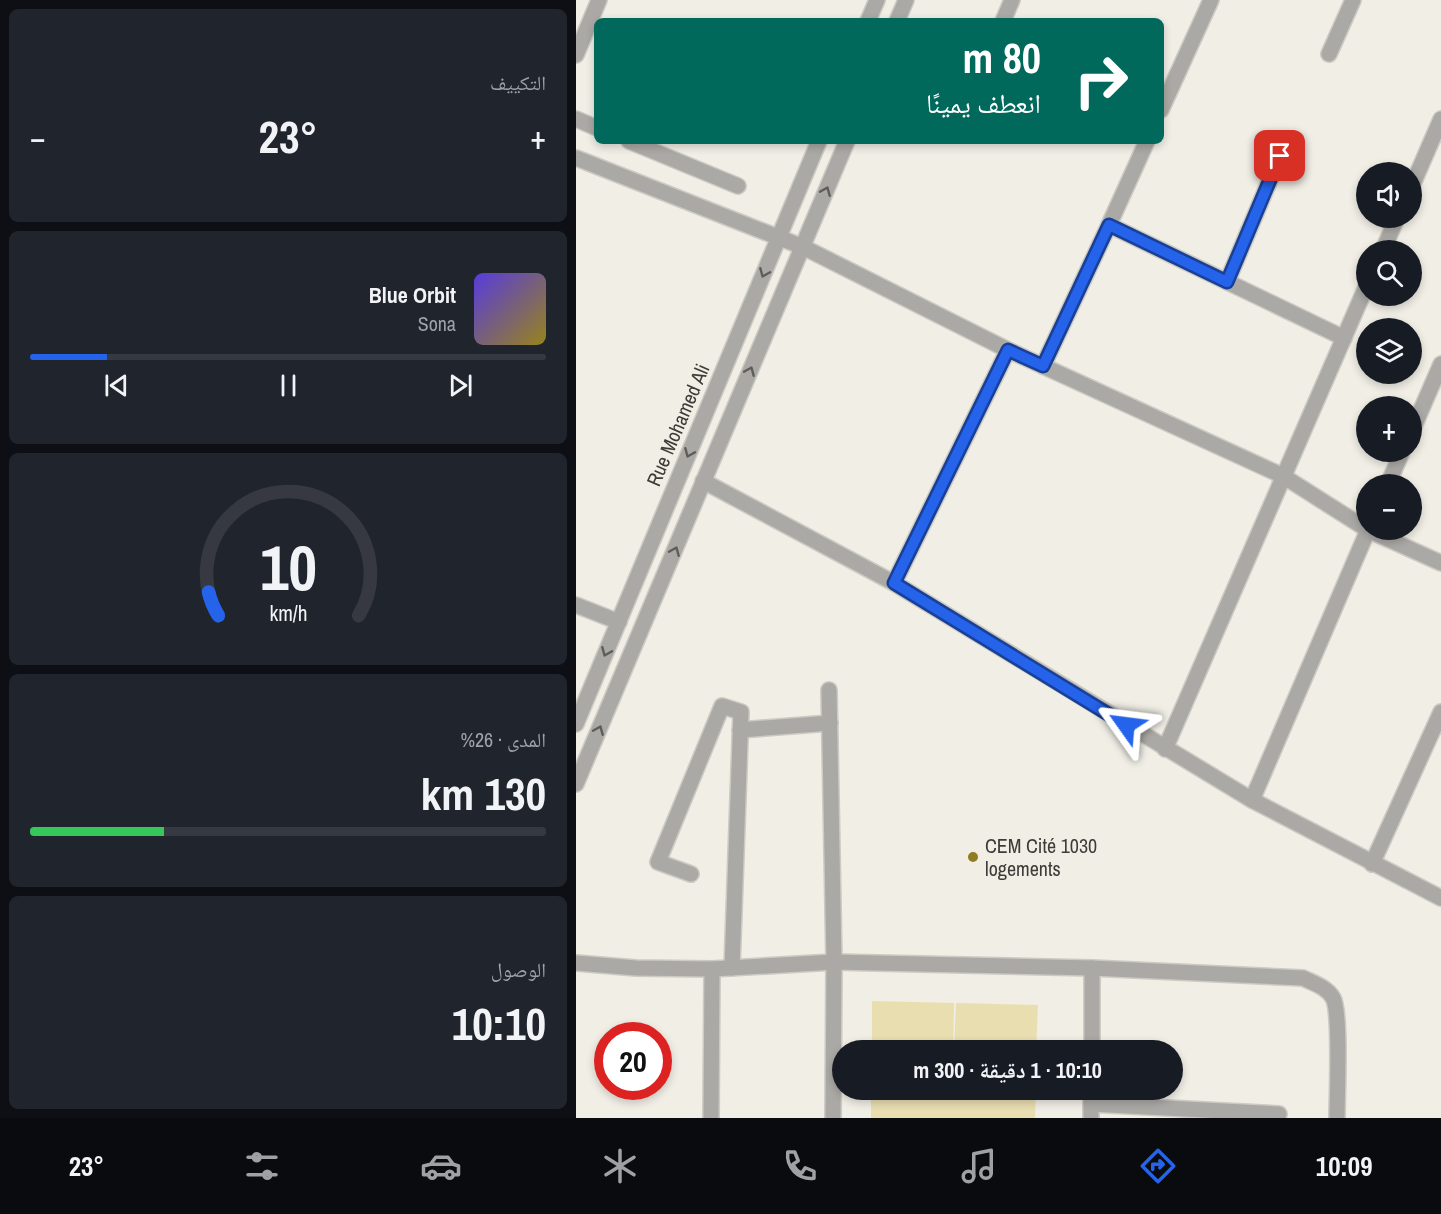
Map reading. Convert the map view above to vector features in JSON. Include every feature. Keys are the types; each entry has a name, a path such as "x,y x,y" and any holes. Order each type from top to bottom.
{"street":[{"path":"576,55 599,0"},
{"path":"869,18 877,0"},
{"path":"898,18 906,0"},
{"path":"1004,18 1012,0"},
{"path":"1164,103 1211,0"},
{"path":"1329,54 1353,0"},
{"path":"576,119 594,127"},
{"path":"1422,163 1441,119"},
{"path":"636,144 738,186"},
{"name":"Rue Mohamed Ali","path":"576,724 818,144"},
{"path":"576,784 846,144"},
{"path":"1043,366 1146,144"},
{"path":"1227,282 1280,156"},
{"path":"576,158 803,247 1008,350 1283,476 1356,522"},
{"path":"1109,225 1344,338"},
{"path":"1165,749 1358,306"},
{"path":"894,583 1008,350"},
{"path":"1422,408 1441,364"},
{"path":"703,482 894,583 1252,800 1441,898"},
{"path":"1252,800 1364,540"},
{"path":"1390,540 1441,563"},
{"path":"576,605 618,622"},
{"path":"829,690 834,962 833,1118"},
{"path":"692,874 658,862 722,706 741,712 732,968"},
{"path":"1372,864 1441,712"},
{"path":"740,730 830,723"},
{"path":"576,963 636,968 712,969 834,962 1092,968 1303,978 1322,987 1334,998 1337,1016 1337,1118"},
{"path":"1092,968 1092,1040"},
{"path":"711,1118 712,969"},
{"path":"1091,1104 1214,1115 1279,1114"}],"shaded area":[{"path":"872,1001 954,1003 953,1040 872,1040"},
{"path":"956,1003 1038,1005 1036,1040 954,1040"},
{"path":"871,1100 1036,1100 1035,1118 871,1118"}],"place":[{"name":"CEM Cité 1030 logements","path":"973,857"}],"route":[{"path":"1126,725 894,583 1008,350 1043,366 1109,225 1227,282 1280,156"}]}
